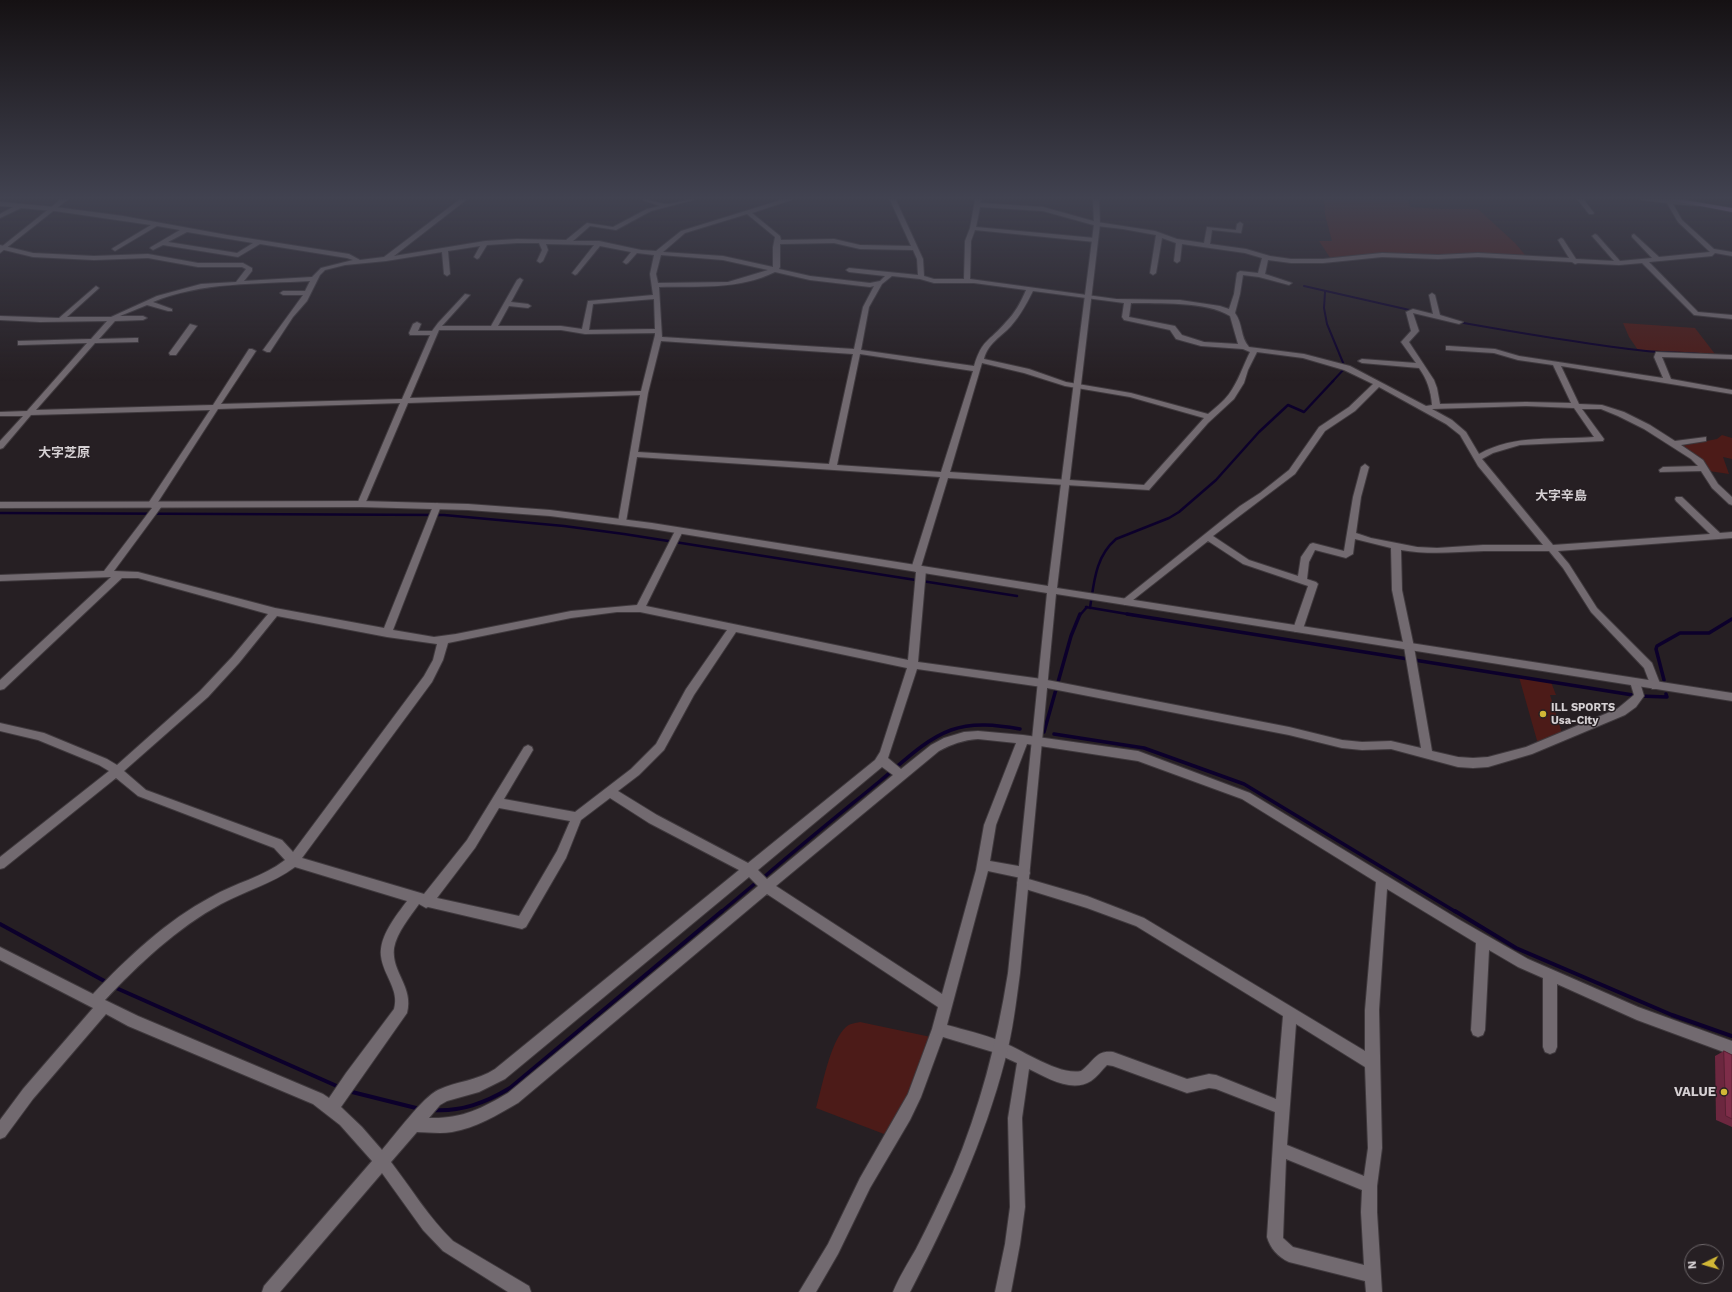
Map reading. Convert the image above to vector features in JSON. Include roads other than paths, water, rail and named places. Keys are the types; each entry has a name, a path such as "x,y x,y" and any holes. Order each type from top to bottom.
{"street":[{"path":"173,260 198,265 244,265 249,268 249,270 239,283"},
{"path":"267,350 301,304 319,272 326,267 369,260"},
{"path":"446,260 447,274"},
{"path":"575,273 585,260"},
{"path":"622,522 644,393 659,334 657,297 653,271 656,260"},
{"path":"733,260 810,278 870,285 880,283"},
{"path":"654,285 728,284 762,275 774,270 777,267 777,260"},
{"path":"921,260 921,277"},
{"path":"967,281 968,260"},
{"path":"901,1292 933,1234 966,1160 989,1098 1001,1049 1012,990 1052,590 1093,260"},
{"path":"1153,273 1155,260"},
{"path":"1260,275 1265,267 1266,260"},
{"path":"1291,260 1319,260"},
{"path":"1553,260 1619,263 1654,260"},
{"path":"1644,261 1695,313 1732,317"},
{"path":"849,270 921,277 930,281 967,281 1128,302 1194,303 1220,308 1231,313 1236,322 1240,342 1244,347"},
{"path":"1231,313 1237,294 1240,273 1260,275 1289,283"},
{"path":"833,466 866,307 880,283 891,274"},
{"path":"0,446 111,319 146,302 189,289 213,284 314,279"},
{"path":"493,328 520,280"},
{"path":"60,320 96,288"},
{"path":"270,1292 415,1122 441,1094 483,1084 504,1071 752,872 875,767 884,761 913,665 918,569 976,369 988,342 1010,322 1030,290"},
{"path":"283,293 307,293"},
{"path":"361,504 435,330 467,295"},
{"path":"1432,295 1437,318"},
{"path":"585,332 590,302 657,297"},
{"path":"146,302 170,310"},
{"path":"1128,302 1124,317 1126,319 1172,328 1179,337 1199,343 1215,346 1244,347 1254,351 1287,353 1312,358 1352,370 1427,408 1458,428 1477,458 1571,572 1594,610 1648,666 1656,686"},
{"path":"506,304 528,306"},
{"path":"1436,406 1430,378 1405,342 1415,331 1409,312 1413,311 1458,322"},
{"path":"0,318 60,320 144,318"},
{"path":"417,324 412,333 435,330 493,328 561,328 585,332 659,334 856,351 976,369"},
{"path":"173,354 193,326"},
{"path":"22,342 135,340"},
{"path":"1449,348 1494,351 1514,358 1556,363 1732,392"},
{"path":"106,574 153,510 216,406 252,351"},
{"path":"634,454 833,466 1146,488 1209,417 1229,400 1239,387 1244,370 1254,351"},
{"path":"1668,381 1658,357 1659,354 1732,357"},
{"path":"979,360 1026,371 1065,384 1130,395 1209,417"},
{"path":"1362,361 1422,366"},
{"path":"1477,458 1494,448 1505,446 1538,442 1600,439 1576,405 1556,363"},
{"path":"1126,602 1243,508 1263,495 1292,472 1322,429 1352,409 1378,382"},
{"path":"0,414 644,393"},
{"path":"1427,408 1436,406 1526,404 1598,406 1612,410 1646,427 1696,459 1704,468 1715,486 1732,502"},
{"path":"1673,444 1703,439"},
{"path":"1302,580 1305,561 1312,547 1318,547 1347,555 1358,492 1365,467"},
{"path":"1663,470 1704,468"},
{"path":"1679,499 1718,536"},
{"path":"0,505 153,510 361,504 434,513 550,513 622,522 1656,686 1732,696"},
{"path":"387,633 434,513"},
{"path":"640,608 679,531"},
{"path":"1351,535 1417,550 1437,551 1483,548 1552,548 1732,536"},
{"path":"1208,537 1246,562 1311,583 1313,587 1298,629"},
{"path":"1396,546 1397,590 1409,647 1426,753"},
{"path":"0,578 106,574 138,575 275,612 422,639 443,640 588,611 616,608 640,608 913,665 1042,683 1288,731 1342,744 1391,746 1426,753 1458,762 1473,763 1488,762 1528,751 1621,712 1632,704 1639,696 1635,682"},
{"path":"0,686 120,574"},
{"path":"0,864 116,771 193,705 249,645 275,612"},
{"path":"0,727 23,731 35,735 103,762 133,786 150,796 278,844 293,861 421,900 462,911 522,923 562,854 577,817 644,764 660,747 690,692 733,628"},
{"path":"0,1132 119,975 145,950 186,919 226,895 276,873 293,861 428,679 441,655 443,640"},
{"path":"415,1122 449,1125 467,1121 485,1114 506,1102 899,774 941,744 957,737 978,735 1023,739 1138,756 1225,787 1246,796 1483,940 1523,962 1637,1013 1732,1048"},
{"path":"807,1292 833,1249 879,1157 910,1106 939,1029 983,865 990,825 1023,739"},
{"path":"334,1103 403,1007 402,996 388,957 388,948 391,939 421,900 471,844 528,750"},
{"path":"884,761 899,774"},
{"path":"610,792 653,819 718,852 752,872 766,885 945,1004"},
{"path":"496,803 577,817"},
{"path":"983,865 1024,878 1140,922 1372,1063"},
{"path":"1374,1292 1369,1212 1370,1186 1375,1148 1372,1063 1372,992 1382,879"},
{"path":"1478,1030 1483,940"},
{"path":"0,953 100,1000 133,1021 318,1100 334,1103 382,1162 439,1239 523,1292"},
{"path":"1550,975 1550,1047"},
{"path":"1290,1014 1279,1149 1276,1242 1289,1254 1373,1275"},
{"path":"939,1029 1001,1049 1024,1061 1061,1075 1077,1079 1086,1076 1104,1058 1113,1059 1186,1086 1209,1081 1216,1082 1282,1108"},
{"path":"1003,1292 1012,1252 1016,1221 1018,1194 1015,1120 1016,1100 1024,1061"},
{"path":"1279,1149 1370,1186"}],"waterway":[{"path":"1304,286 1414,311"},
{"path":"1325,292 1324,308 1327,324 1344,365 1344,369 1332,382"},
{"path":"1458,322 1622,348 1654,352 1710,355"},
{"path":"1090,608 1094,580 1100,562 1109,546 1116,539 1169,518 1179,512 1216,480 1259,432 1288,405 1304,412 1333,381"},
{"path":"0,513 444,515 564,526 624,534 1017,596"},
{"path":"1080,615 1087,607"},
{"path":"1090,608 1129,614"},
{"path":"1044,732 1071,636 1080,614"},
{"path":"1129,614 1639,696 1667,697 1666,694"},
{"path":"1664,680 1656,649 1657,646 1680,633 1709,633 1732,619"},
{"path":"763,878 914,752 941,734 959,727 976,725 994,725 1020,729"},
{"path":"1054,734 1144,748 1244,784 1456,912"},
{"path":"721,912 758,881"},
{"path":"432,1110 453,1110 463,1108 482,1102 510,1088 722,911"},
{"path":"1455,911 1516,948 1672,1015 1732,1036"},
{"path":"0,924 108,983"},
{"path":"114,987 339,1087"},
{"path":"348,1091 420,1109"}],"place":[{"name":"ILL SPORTS Usa-City","path":"1543,714"},
{"name":"VALUE","path":"1724,1092"}],"district":[{"name":"大字芝原","path":"64,453"},
{"name":"大字辛島","path":"1561,496"}]}
